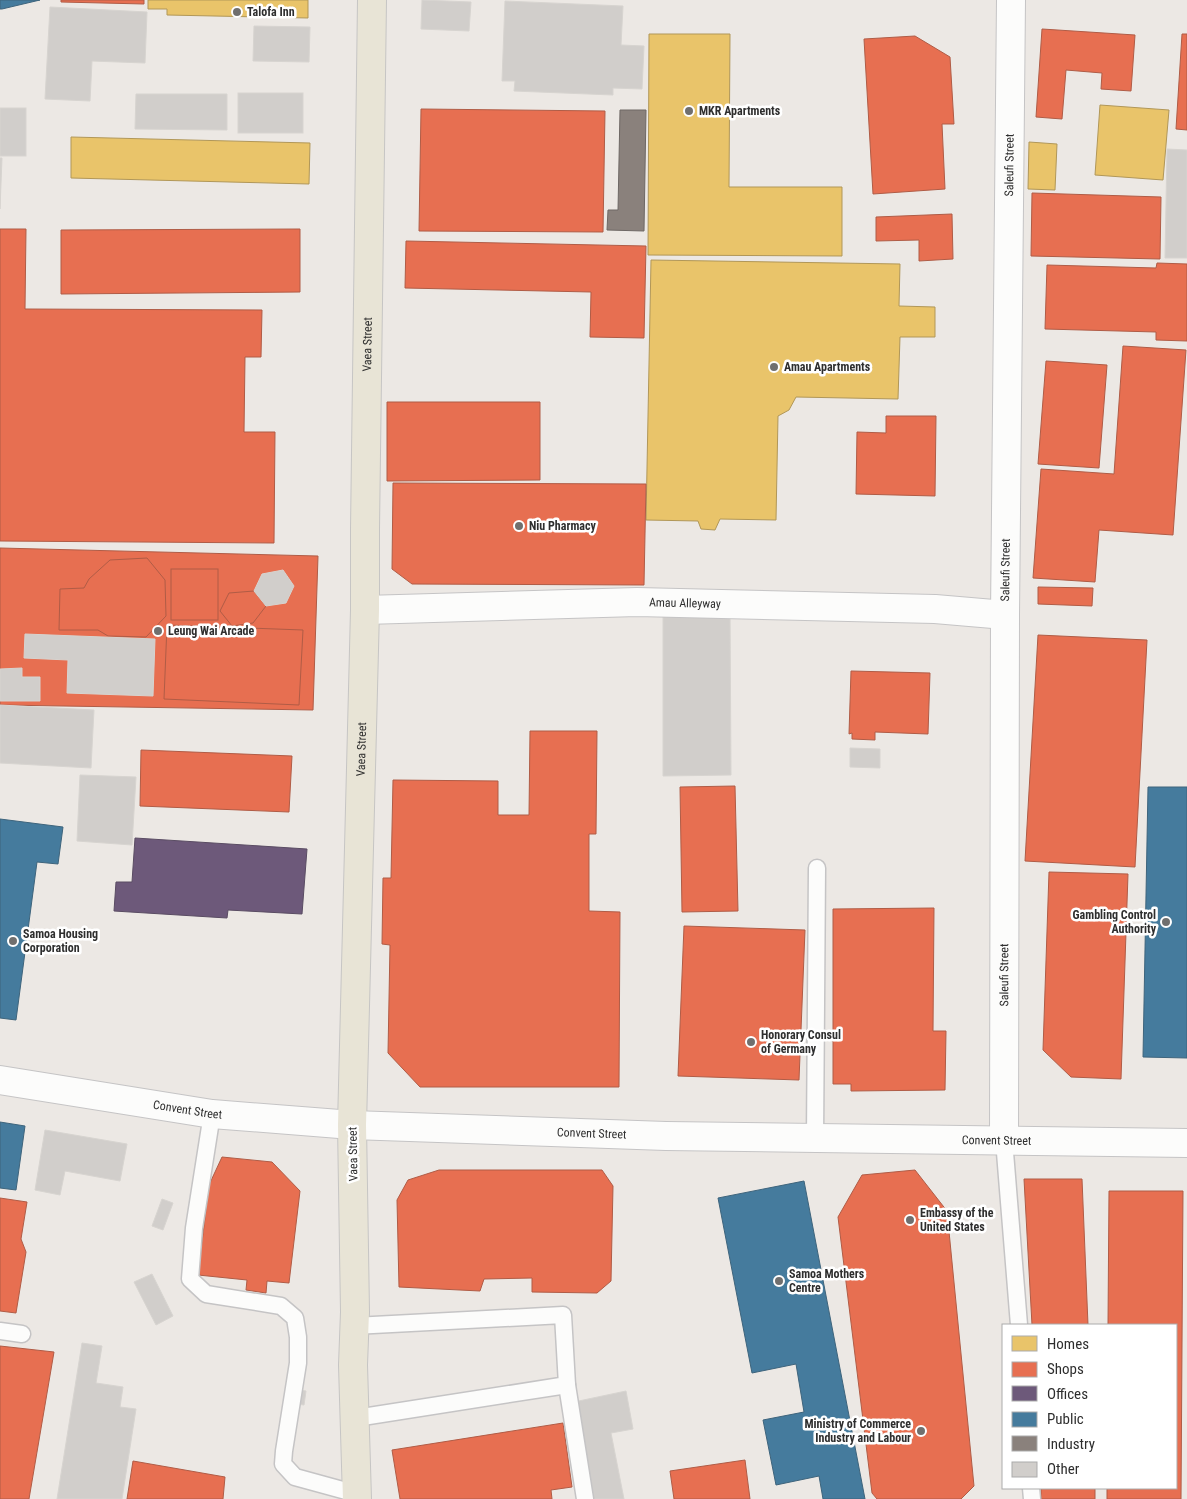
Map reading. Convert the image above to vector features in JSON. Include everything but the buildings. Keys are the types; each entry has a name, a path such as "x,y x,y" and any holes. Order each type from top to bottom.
{"main road":[{"name":"Vaea Street","path":"357,1497 353,1365 352,1125 365,610 372,0"},
{"name":"Saleufi Street","path":"1004,1140 1005,614 1011,0"},
{"name":"Amau Alleyway","path":"365,610 637,602 935,610 1005,614"},
{"name":"Convent Street","path":"0,1080 212,1114 352,1125 666,1136 1187,1143"}],"lane":[{"path":"815,1138 817,868"},
{"path":"212,1114 194,1228 190,1279 206,1294 281,1306 295,1318 298,1337 298,1363 283,1464 295,1477 357,1497"},
{"path":"1004,1140 1019,1324"},
{"path":"354,1326 563,1316 566,1385 585,1499"},
{"path":"0,1331 22,1334"},
{"path":"356,1418 566,1385"}],"place":[{"name":"Talofa Inn","path":"237,12"},
{"name":"MKR Apartments","path":"689,111"},
{"name":"Amau Apartments","path":"774,367"},
{"name":"Niu Pharmacy","path":"519,526"},
{"name":"Leung Wai Arcade","path":"158,631"},
{"name":"Gambling Control Authority","path":"1166,922"},
{"name":"Samoa Housing Corporation","path":"13,941"},
{"name":"Honorary Consul of Germany","path":"751,1042"},
{"name":"Embassy of the United States","path":"910,1220"},
{"name":"Samoa Mothers Centre","path":"779,1281"},
{"name":"Ministry of Commerce Industry and Labour","path":"921,1431"}]}
